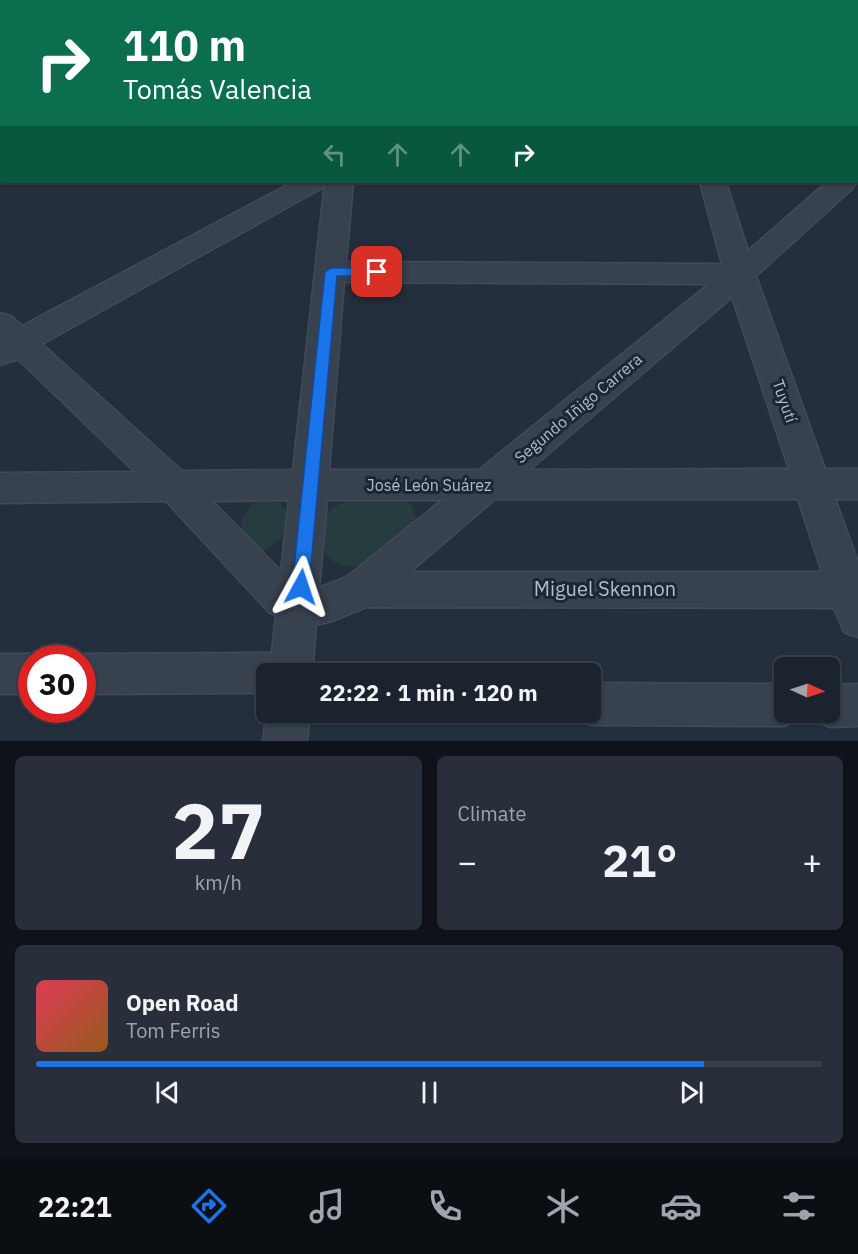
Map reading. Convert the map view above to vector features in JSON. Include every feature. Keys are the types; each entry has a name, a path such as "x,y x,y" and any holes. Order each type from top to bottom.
{"street":[{"path":"299,608 284,600 176,488 6,340 310,183"},
{"path":"292,663 339,183"},
{"name":"Tuyutí","path":"713,183 740,274 814,484 853,604"},
{"name":"Segundo Iñigo Carrera","path":"299,608 320,607 341,600 361,589 740,274 842,183"},
{"path":"331,272 740,274"},
{"name":"José León Suárez","path":"0,488 858,484"},
{"name":"Miguel Skennon","path":"361,589 853,604"},
{"path":"96,674 256,673"},
{"path":"0,675 18,674"},
{"path":"601,704 774,705"},
{"path":"840,706 858,705"},
{"path":"285,741 287,723"}],"green space":[{"path":"358,499 398,499 412,505 416,519 414,524 362,566 345,566 332,560 324,549 324,523 331,510"},
{"path":"259,500 278,502 289,514 287,533 267,549 255,550 243,536 241,529 248,509"}],"route":[{"path":"301,587 331,272 377,272"}]}
